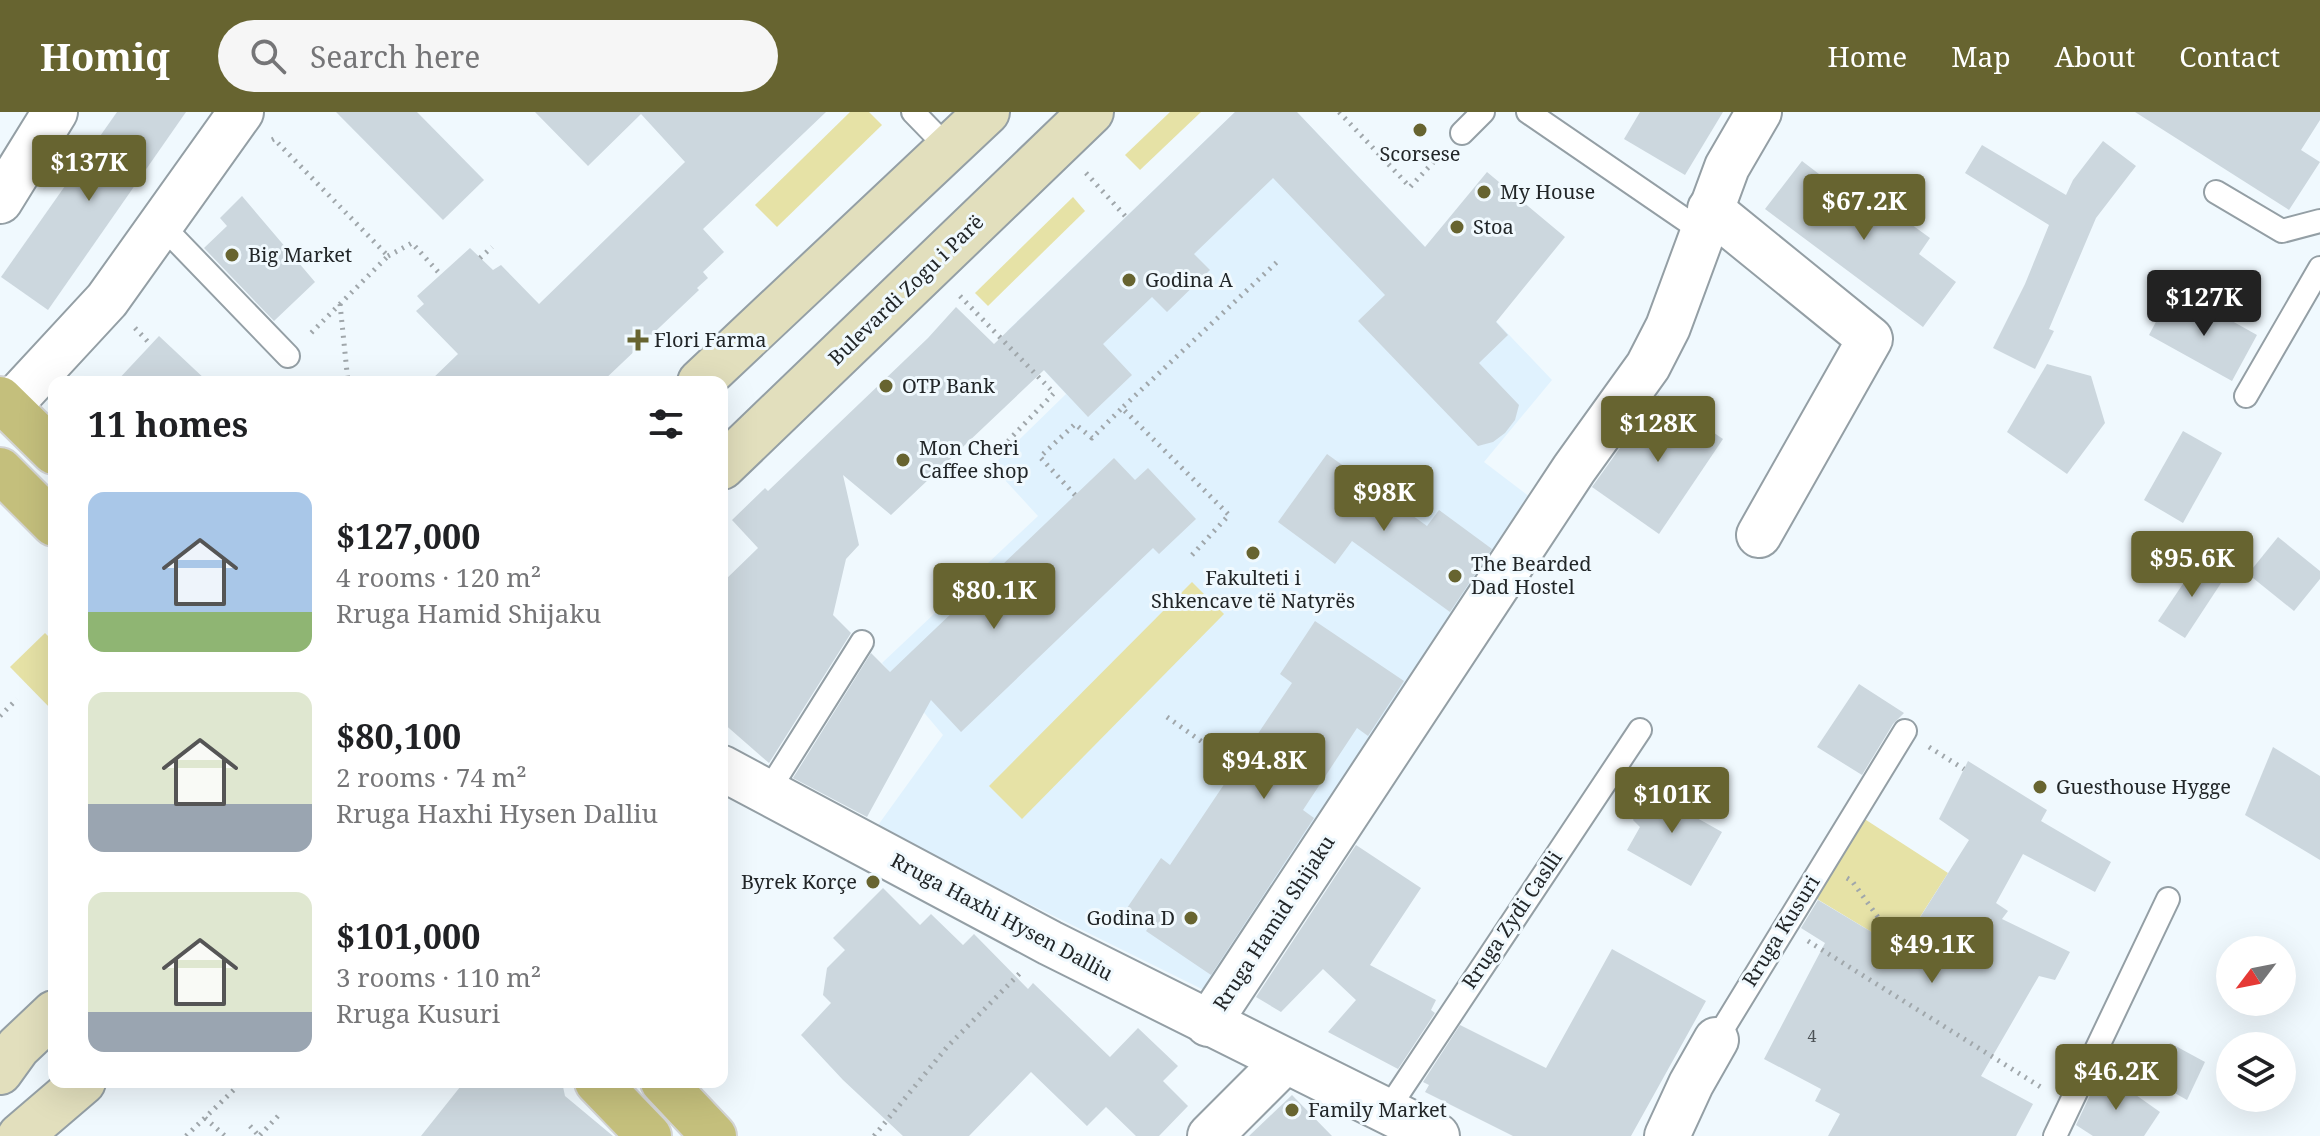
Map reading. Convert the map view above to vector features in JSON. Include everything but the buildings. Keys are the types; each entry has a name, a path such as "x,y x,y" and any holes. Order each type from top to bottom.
{"main road":[{"path":"706,376 987,112"},
{"name":"Bulevardi Zogu i Parë","path":"728,461 1091,112"},
{"path":"4,403 48,446"},
{"path":"0,470 48,518"},
{"path":"9,1060 48,1019"},
{"path":"603,1088 649,1136"},
{"path":"669,1088 714,1136"},
{"path":"20,1136 73,1091"}],"street":[{"path":"4,403 107,300 241,112"},
{"name":"Rruga Hamid Shijaku","path":"1208,1024 1574,469 1648,366 1668,327 1727,167 1759,112"},
{"path":"0,201 43,116"},
{"path":"1706,220 1870,339 1759,535"},
{"name":"Rruga Haxhi Hysen Dalliu","path":"728,771 1050,943 1437,1136"},
{"name":"Rruga Kusuri","path":"1667,1136 1716,1040"},
{"path":"1210,1136 1285,1061"}],"lane":[{"path":"913,112 949,149"},
{"path":"1462,133 1483,112"},
{"path":"1528,112 1706,220"},
{"path":"2216,192 2282,231 2320,221"},
{"path":"153,235 175,239 288,356"},
{"path":"2246,396 2320,268"},
{"path":"767,793 862,642"},
{"name":"Rruga Zydi Caslli","path":"1386,1112 1640,730"},
{"name":"Rruga Kusuri","path":"1716,1040 1905,731"},
{"path":"2055,1136 2168,899"}],"path":[{"path":"1339,112 1410,187 1462,133"},
{"path":"263,150 274,139 388,256"},
{"path":"1085,173 1126,217"},
{"path":"288,356 388,256 412,243 440,274"},
{"path":"480,258 492,247"},
{"path":"1075,495 1040,457 1075,424 1092,438 1277,262"},
{"path":"960,296 1054,393 1008,441"},
{"path":"340,304 347,376"},
{"path":"1122,408 1229,515 1192,555"},
{"path":"0,716 17,699"},
{"path":"1167,717 1236,766"},
{"path":"1905,731 1964,769"},
{"path":"1822,865 1852,881 1885,927 1905,941"},
{"path":"1784,926 2049,1092"},
{"path":"874,1136 947,1047 1050,943"},
{"path":"186,1136 236,1088"},
{"path":"250,1126 260,1136 279,1115"},
{"path":"205,1118 225,1136"}],"shaded area":[{"path":"850,112 869,112 882,125 777,227 755,205"},
{"path":"1170,112 1201,112 1140,170 1125,155"},
{"name":"Fakulteti i Shkencave të Natyrës","path":"1235,112 1297,112 1552,380 1484,462 1539,504 1220,998 876,828 943,735 882,663 1038,516 992,466 1066,394 1007,331"},
{"path":"1073,197 1085,211 988,306 975,293"},
{"path":"1192,582 1224,614 1022,819 989,786"},
{"path":"45,633 48,636 48,706 10,667"},
{"path":"1863,818 1948,873 1885,972 1870,931 1817,899"}],"place":[{"name":"Scorsese","path":"1420,130"},
{"name":"My House","path":"1484,192"},
{"name":"Stoa","path":"1457,227"},
{"name":"Big Market","path":"232,255"},
{"name":"Godina A","path":"1129,280"},
{"name":"Flori Farma","path":"638,340"},
{"name":"OTP Bank","path":"886,386"},
{"name":"Mon Cheri Caffee shop","path":"903,460"},
{"name":"Fakulteti i Shkencave të Natyrës","path":"1253,553"},
{"name":"The Bearded Dad Hostel","path":"1455,576"},
{"name":"Guesthouse Hygge","path":"2040,787"},
{"name":"Byrek Korçe","path":"873,882"},
{"name":"Godina D","path":"1191,918"},
{"name":"Family Market","path":"1292,1110"}]}
